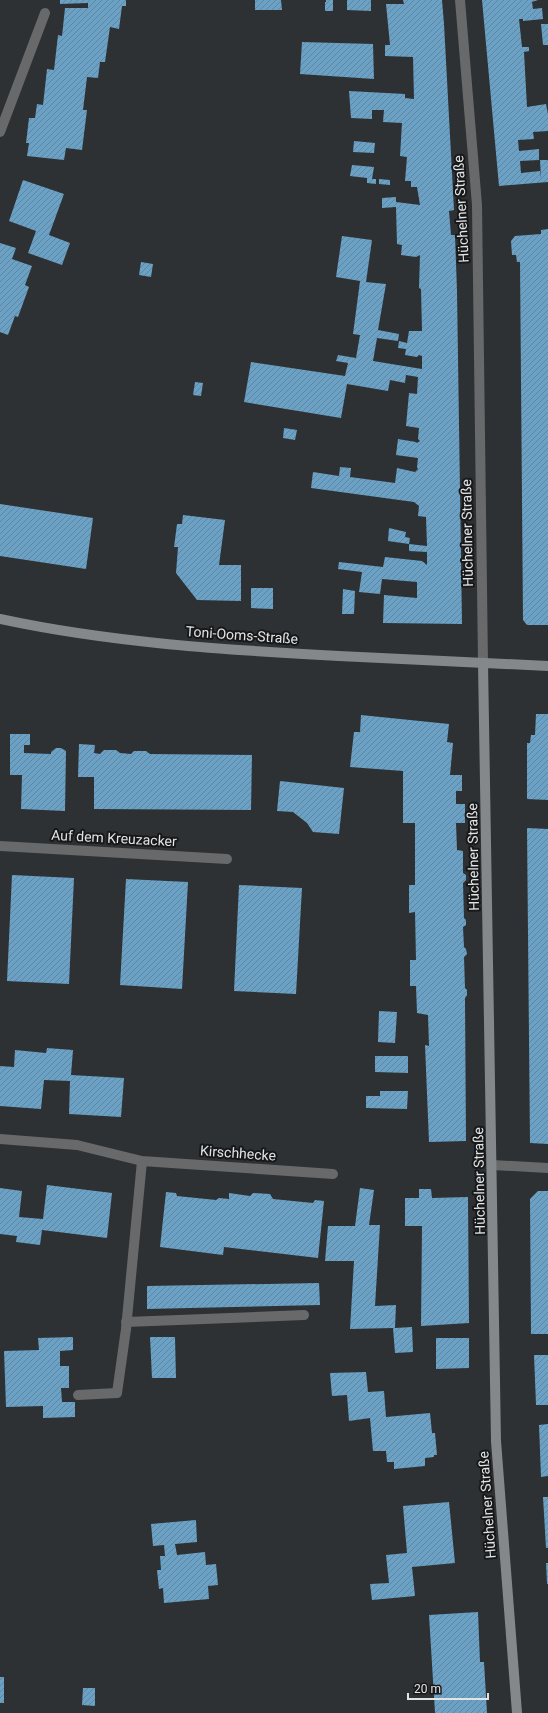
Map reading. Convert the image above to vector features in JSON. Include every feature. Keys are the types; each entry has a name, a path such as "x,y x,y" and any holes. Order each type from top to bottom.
{"street":[{"name":"Hüchelner Straße","path":"460,0 476,205 496,1441 517,1713"},
{"path":"0,132 45,13"},
{"name":"Toni-Ooms-Straße","path":"0,619 38,627 233,651 548,666"},
{"name":"Auf dem Kreuzacker","path":"0,846 227,859"},
{"name":"Kirschhecke","path":"0,1139 77,1145 142,1161 333,1174"},
{"path":"78,1395 116,1393 126,1326 142,1161"},
{"path":"492,1165 548,1168"},
{"path":"126,1326 304,1315"}],"building":[{"path":"60,0 126,0 126,6 122,6 119,29 110,27 105,62 100,62 98,78 87,77 83,110 87,110 82,150 66,148 64,160 27,156 29,143 26,143 29,118 35,118 37,104 43,105 47,69 54,70 58,35 62,36 65,8 88,8 88,3 60,4"},
{"path":"255,0 281,0 282,10 255,10"},
{"path":"326,0 333,0 333,11 325,11"},
{"path":"347,0 371,0 371,11 347,10"},
{"path":"403,0 442,0 454,210 449,211 451,235 455,235 457,291 462,624 383,623 384,595 417,598 417,582 382,579 380,594 359,592 362,572 338,569 339,562 383,567 385,557 422,561 427,565 427,552 409,551 409,544 427,546 426,517 418,516 419,506 414,502 311,488 313,472 339,476 340,467 351,468 350,477 395,483 397,468 415,472 418,469 418,458 396,455 398,439 417,443 420,441 418,439 419,428 406,426 409,393 417,394 418,377 406,375 405,383 390,380 388,391 347,384 341,418 244,402 251,362 345,376 348,363 336,361 338,355 356,358 360,335 353,334 360,281 336,277 342,236 372,240 366,282 386,284 378,330 399,334 398,341 377,338 373,361 422,369 422,356 419,355 417,357 405,355 406,349 398,348 399,341 407,343 409,331 422,331 421,289 419,288 420,255 416,257 401,255 402,245 397,244 396,207 382,208 382,198 396,197 396,202 420,205 417,187 411,187 411,181 405,181 407,157 400,156 402,123 383,122 384,110 372,110 372,119 351,118 349,91 405,94 405,98 414,99 413,57 385,56 385,45 390,45 386,4 404,4"},
{"path":"482,0 538,0 532,2 533,9 542,8 543,19 523,21 523,19 519,19 522,47 529,47 529,51 524,52 527,107 546,104 548,114 548,131 533,132 534,139 518,140 519,151 539,149 539,160 520,161 521,173 540,171 541,179 540,160 548,160 548,182 499,186"},
{"path":"541,24 548,24 548,45 543,45"},
{"path":"302,42 373,44 374,79 300,74"},
{"path":"354,141 375,143 374,153 353,152"},
{"path":"352,165 374,167 372,179 376,179 376,184 367,183 367,178 350,176"},
{"path":"379,179 390,180 390,185 379,184"},
{"path":"23,180 64,194 49,235 70,243 62,265 28,253 36,231 9,221"},
{"path":"548,229 548,625 527,625 523,620 520,262 517,262 516,255 512,255 511,241 515,236 541,234 541,230"},
{"path":"0,243 16,248 12,259 32,266 25,285 29,287 18,317 15,316 8,335 0,332"},
{"path":"141,262 153,264 151,277 139,275"},
{"path":"195,382 203,383 201,396 193,395"},
{"path":"284,428 297,430 295,440 283,438"},
{"path":"0,504 93,518 86,569 0,556"},
{"path":"183,515 225,520 219,565 241,565 241,601 197,600 176,573 178,547 174,547 177,524 182,524"},
{"path":"389,528 406,532 405,537 410,538 409,544 388,541"},
{"path":"251,588 273,588 273,609 251,608"},
{"path":"343,589 355,591 354,614 342,614"},
{"path":"536,714 548,714 548,800 527,799 527,743 530,743 531,735 535,735"},
{"path":"361,715 449,724 447,742 453,743 450,775 462,775 462,791 456,791 456,804 465,804 465,823 456,823 457,850 463,851 463,873 466,875 466,880 463,883 464,918 466,920 466,925 463,927 464,947 467,954 464,957 465,988 467,990 467,995 465,998 466,1141 429,1142 425,1045 429,1046 428,1015 417,1013 416,986 410,986 410,960 416,960 415,912 409,913 409,885 415,885 415,823 403,823 403,771 350,767 354,732 360,732"},
{"path":"10,734 30,734 30,745 24,745 24,753 51,754 51,752 56,748 61,748 66,751 65,811 21,809 22,775 10,775"},
{"path":"79,744 95,745 94,753 100,754 104,750 116,750 120,753 131,754 134,751 146,751 150,754 252,755 251,810 94,809 94,777 78,777"},
{"path":"280,781 344,788 339,834 313,832 307,823 293,812 277,811"},
{"path":"527,828 548,829 548,1144 530,1143"},
{"path":"12,875 74,878 69,984 7,981"},
{"path":"126,879 188,882 182,989 120,985"},
{"path":"239,885 302,888 296,994 234,991"},
{"path":"379,1011 397,1012 395,1043 378,1042"},
{"path":"47,1048 73,1050 71,1075 124,1078 121,1117 69,1114 70,1081 44,1080 41,1109 0,1106 0,1066 14,1067 15,1050 46,1053"},
{"path":"375,1056 408,1056 408,1073 375,1072"},
{"path":"380,1091 408,1091 407,1109 366,1108 366,1096 380,1096"},
{"path":"47,1185 112,1193 107,1238 42,1230 40,1245 16,1242 17,1236 0,1234 0,1188 22,1191 19,1217 43,1219"},
{"path":"360,1188 374,1190 369,1225 380,1225 375,1306 396,1305 395,1328 412,1327 413,1352 395,1353 393,1328 350,1329 354,1261 325,1261 328,1226 355,1226"},
{"path":"419,1189 431,1189 432,1198 468,1197 469,1323 421,1326 422,1226 405,1226 405,1198 419,1198"},
{"path":"538,1191 548,1191 548,1334 531,1334 530,1199"},
{"path":"166,1192 176,1193 177,1196 216,1200 219,1198 229,1199 229,1193 250,1196 253,1193 270,1194 273,1199 313,1203 315,1200 324,1201 318,1258 224,1247 223,1255 160,1247"},
{"path":"319,1283 320,1305 147,1309 147,1286"},
{"path":"73,1337 73,1350 60,1351 60,1366 69,1366 69,1388 61,1388 62,1402 75,1402 75,1417 43,1418 43,1406 6,1407 4,1351 39,1350 38,1338"},
{"path":"150,1337 175,1337 176,1378 152,1378"},
{"path":"436,1338 469,1338 469,1368 436,1369"},
{"path":"534,1355 548,1355 548,1405 536,1405"},
{"path":"366,1372 368,1392 384,1391 386,1417 430,1413 432,1433 435,1433 437,1455 434,1455 434,1457 425,1458 425,1466 394,1469 394,1462 387,1462 386,1451 373,1451 370,1418 349,1421 347,1395 332,1396 330,1373"},
{"path":"548,1424 548,1476 541,1477 539,1425"},
{"path":"543,1497 548,1497 548,1548 546,1548"},
{"path":"449,1502 455,1563 412,1567 415,1596 372,1600 370,1584 389,1583 386,1555 407,1553 403,1506"},
{"path":"196,1520 197,1542 175,1544 177,1555 205,1552 206,1565 216,1564 218,1585 208,1586 209,1599 164,1603 163,1588 159,1589 157,1570 161,1570 160,1556 165,1556 164,1545 153,1546 151,1524"},
{"path":"546,1563 548,1563 548,1584 547,1584"},
{"path":"478,1612 480,1662 484,1662 487,1713 435,1713 429,1615"},
{"path":"0,1677 4,1677 4,1703 0,1703"},
{"path":"83,1688 95,1688 95,1706 82,1705"}]}
